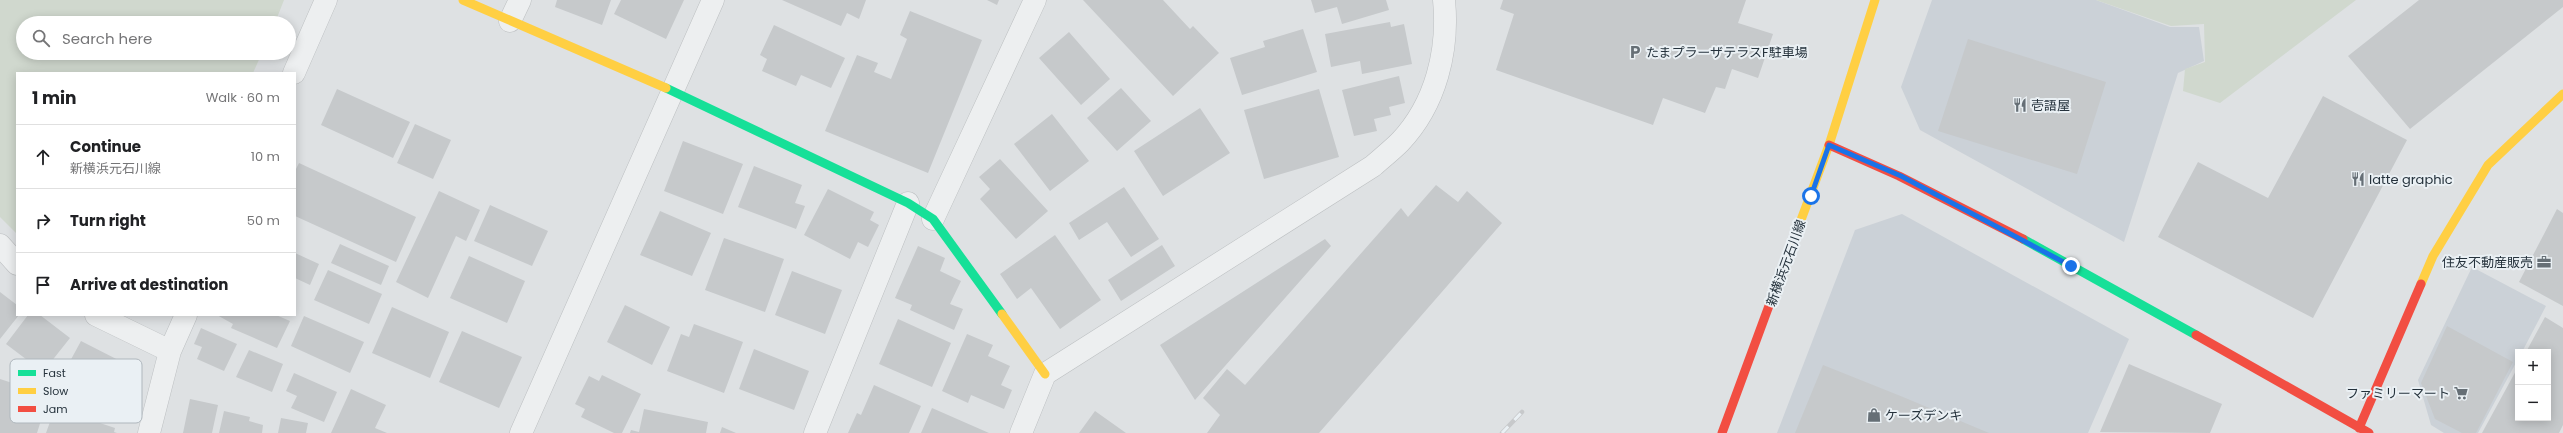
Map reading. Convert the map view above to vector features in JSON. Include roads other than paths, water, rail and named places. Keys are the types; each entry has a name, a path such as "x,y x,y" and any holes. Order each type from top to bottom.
{"street":[{"path":"294,72 326,0"},
{"path":"463,0 672,91 908,203 933,220 1045,374"},
{"path":"510,21 520,0"},
{"path":"521,433 713,0"},
{"path":"933,220 1035,0"},
{"path":"1021,433 1045,374 1373,166 1401,141 1423,110 1440,71 1446,22 1444,0"},
{"name":"新横浜元石川線","path":"1722,433 1829,145 1875,0"},
{"path":"1829,145 1901,176 2071,266 2361,431 2433,256 2488,165 2563,94"},
{"path":"816,433 908,203"},
{"path":"0,245 16,263"},
{"path":"98,316 170,351"},
{"path":"149,433 170,351 186,316"}],"railway":[{"path":"1502,433 1522,412"}],"place":[{"name":"たまプラーザテラスF駐車場","path":"1635,52"},
{"name":"壱語屋","path":"2020,105"},
{"name":"latte graphic","path":"2358,179"},
{"name":"住友不動産販売","path":"2544,262"},
{"name":"ファミリーマート","path":"2461,393"},
{"name":"ケーズデンキ","path":"1874,415"}]}
